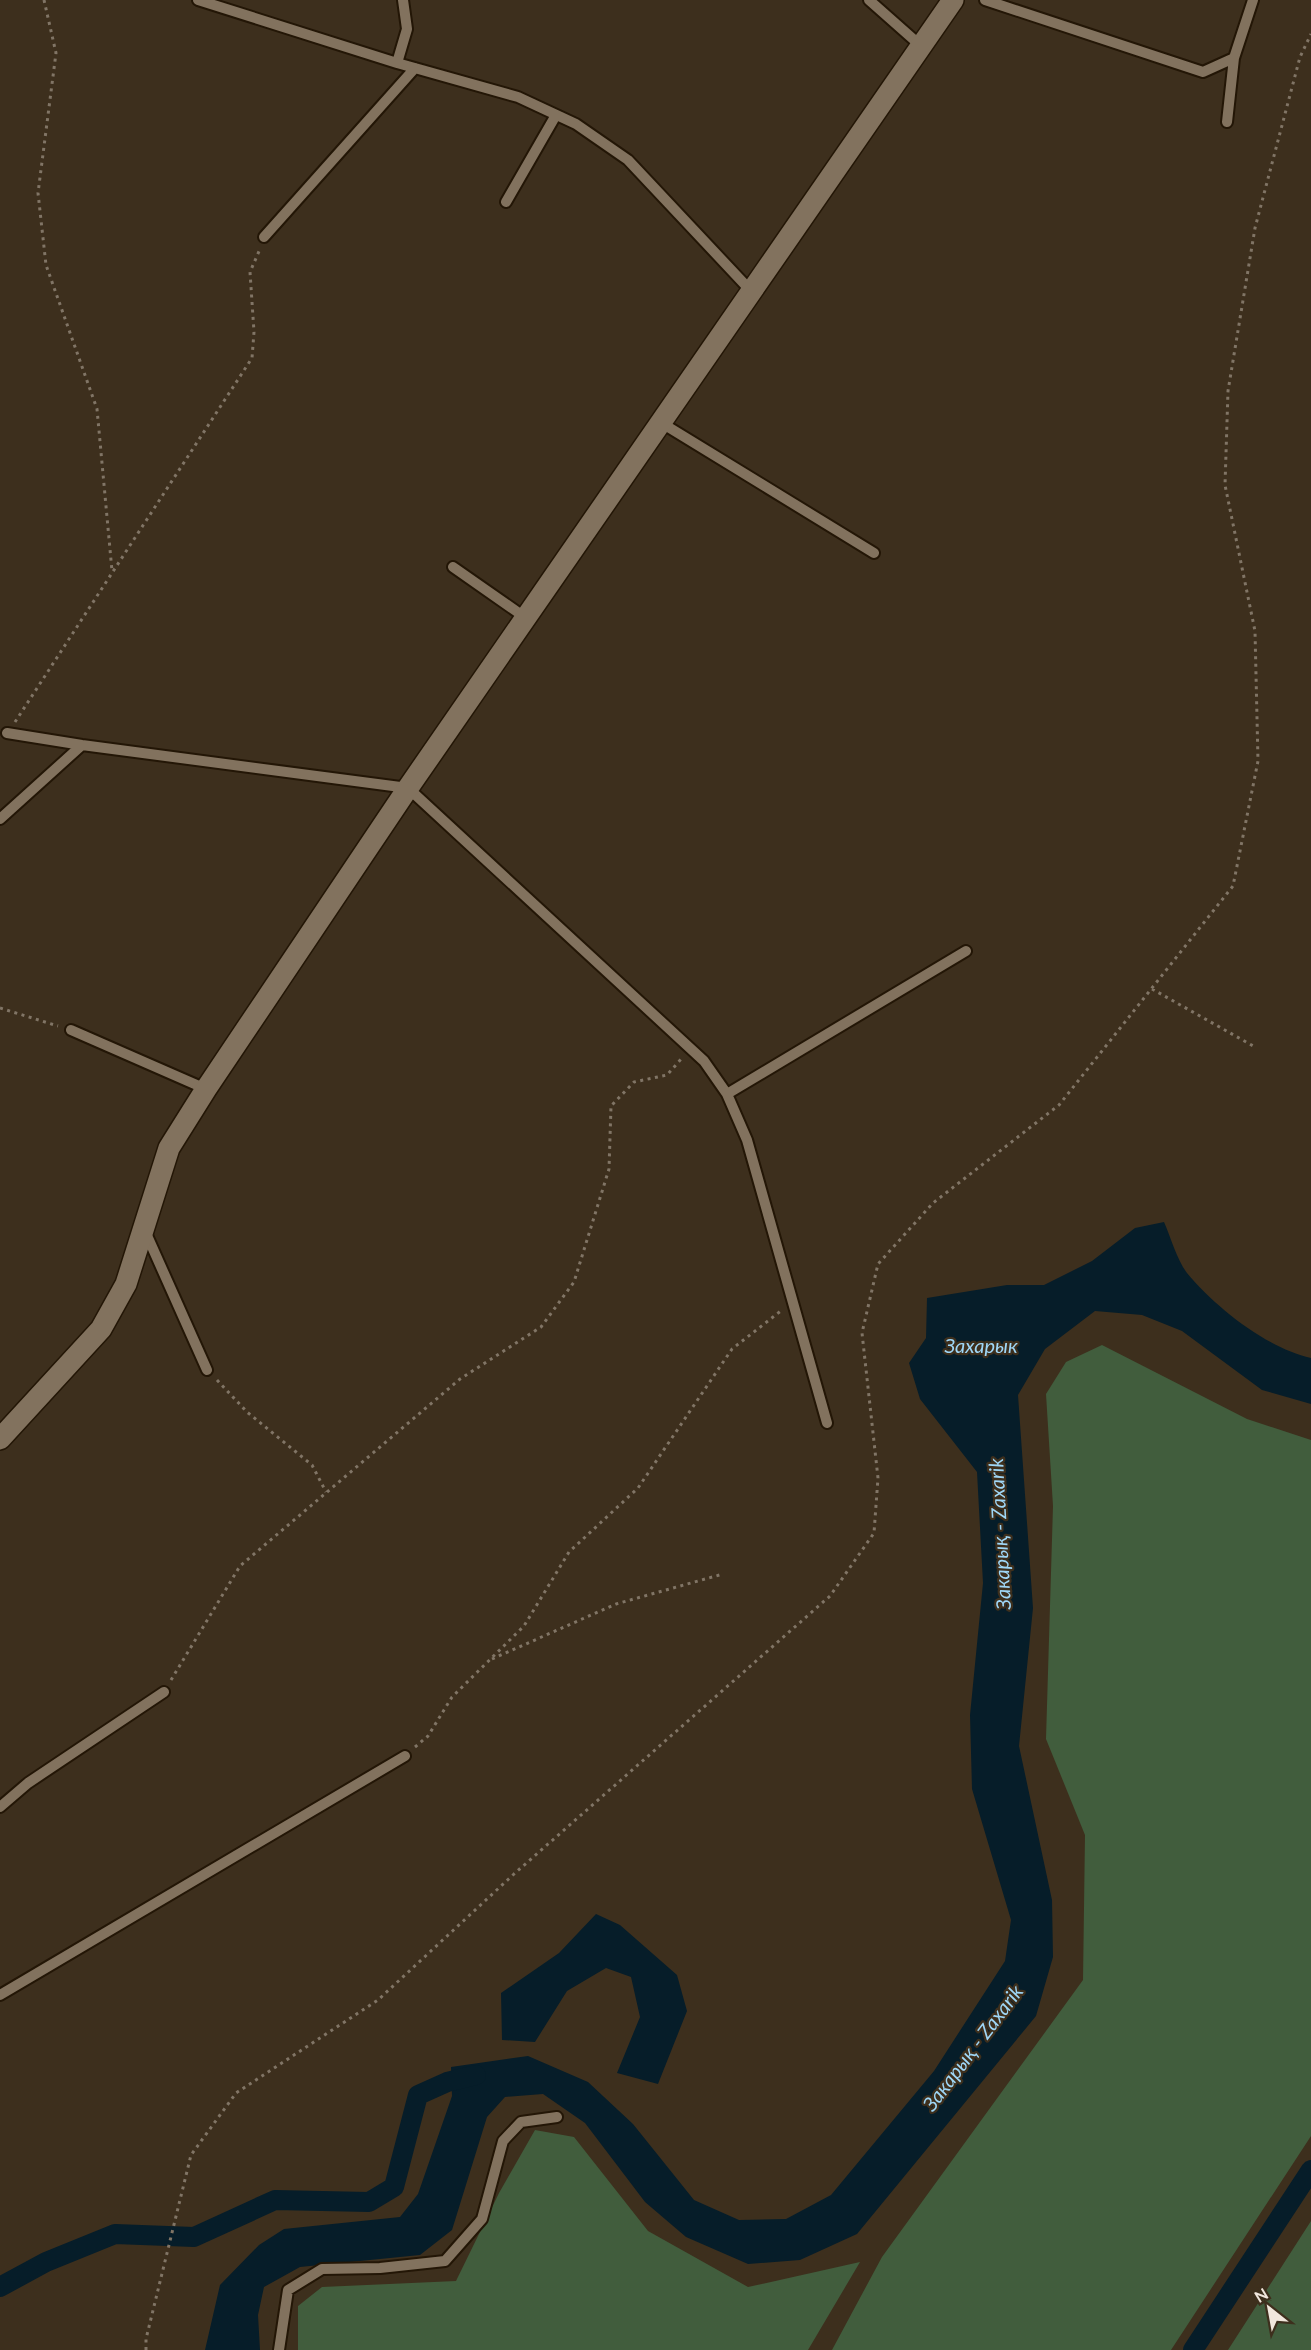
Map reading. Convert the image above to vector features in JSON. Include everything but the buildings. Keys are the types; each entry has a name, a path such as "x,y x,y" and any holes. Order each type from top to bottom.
{"street":[{"path":"0,1439 101,1329 126,1284 170,1148 206,1089 408,788 953,0"}],"lane":[{"path":"198,0 397,63 518,97 576,124 628,160 751,291"},
{"path":"397,63 407,29 403,0"},
{"path":"869,0 921,46"},
{"path":"985,0 1203,72 1234,58"},
{"path":"1227,122 1234,58 1253,0"},
{"path":"264,237 415,68"},
{"path":"506,202 556,115"},
{"path":"660,422 874,553"},
{"path":"453,567 526,618"},
{"path":"7,733 408,788 704,1061 727,1094 747,1140 827,1423"},
{"path":"0,819 82,745"},
{"path":"727,1094 966,951"},
{"path":"71,1030 206,1089"},
{"path":"144,1228 207,1370"},
{"path":"0,1807 28,1783 164,1692"},
{"path":"0,1995 405,1756"},
{"path":"279,2350 288,2290 322,2269 380,2268 445,2261 482,2219 503,2141 521,2122 557,2117"}],"path":[{"path":"44,0 56,53 38,193 46,265 97,409 112,572"},
{"path":"146,2350 146,2339 191,2155 236,2093 378,2000 514,1874 830,1596 874,1533 879,1478 862,1333 878,1264 933,1203 1059,1105 1233,886 1258,762 1255,631 1225,485 1228,391 1255,228 1300,57 1311,34"},
{"path":"7,733 252,358 254,332 250,272 264,237"},
{"path":"1152,989 1255,1047"},
{"path":"0,1008 71,1030"},
{"path":"164,1692 240,1566 460,1379 542,1327 574,1282 609,1169 611,1106 634,1082 668,1075 690,1048"},
{"path":"405,1756 428,1737 452,1697 524,1626 569,1552 638,1488 732,1349 793,1302"},
{"path":"207,1370 248,1412 312,1465 327,1492"},
{"path":"490,1659 616,1604 723,1574"}],"green space":[{"path":"1102,1345 1247,1419 1311,1440 1311,2136 1171,2350 832,2350 882,2257 1083,1980 1085,1835 1046,1739 1053,1506 1046,1394 1066,1362"},
{"path":"535,2130 574,2137 648,2231 748,2287 860,2262 808,2350 298,2350 298,2306 322,2287 456,2281 499,2193"},
{"path":"1311,2221 1311,2350 1228,2350"}],"water":[{"name":"Захарык","path":"1164,1222 1183,1268 1212,1300 1260,1336 1294,1353 1311,1358 1311,1404 1262,1390 1182,1331 1142,1315 1095,1311 1045,1349 1018,1395 1033,1608 1019,1746 1052,1900 1053,1957 1036,2016 857,2234 800,2260 748,2264 686,2237 645,2202 585,2123 543,2094 505,2097 487,2117 452,2230 420,2255 300,2267 264,2287 258,2315 260,2350 205,2350 220,2285 259,2245 284,2229 400,2217 418,2194 452,2096 451,2067 528,2056 588,2082 633,2124 694,2200 739,2220 786,2219 831,2195 934,2071 1005,1961 1011,1920 972,1789 970,1715 983,1583 977,1472 920,1399 909,1363 926,1338 927,1298 1007,1285 1044,1285 1092,1261 1135,1228"},
{"path":"596,1914 620,1925 677,1975 687,2011 658,2084 617,2073 640,2017 631,1977 606,1968 567,1991 535,2042 502,2040 501,1993 559,1953"}],"waterway":[{"path":"0,2287 46,2262 115,2234 194,2237 275,2200 369,2202 394,2187 418,2095 447,2082 476,2075"},
{"path":"1193,2350 1311,2170"}],"water label":[{"name":"Закарық - Zaxarik","path":"1000,1534"},
{"name":"Закарық - Zaxarik","path":"973,2048"}]}
